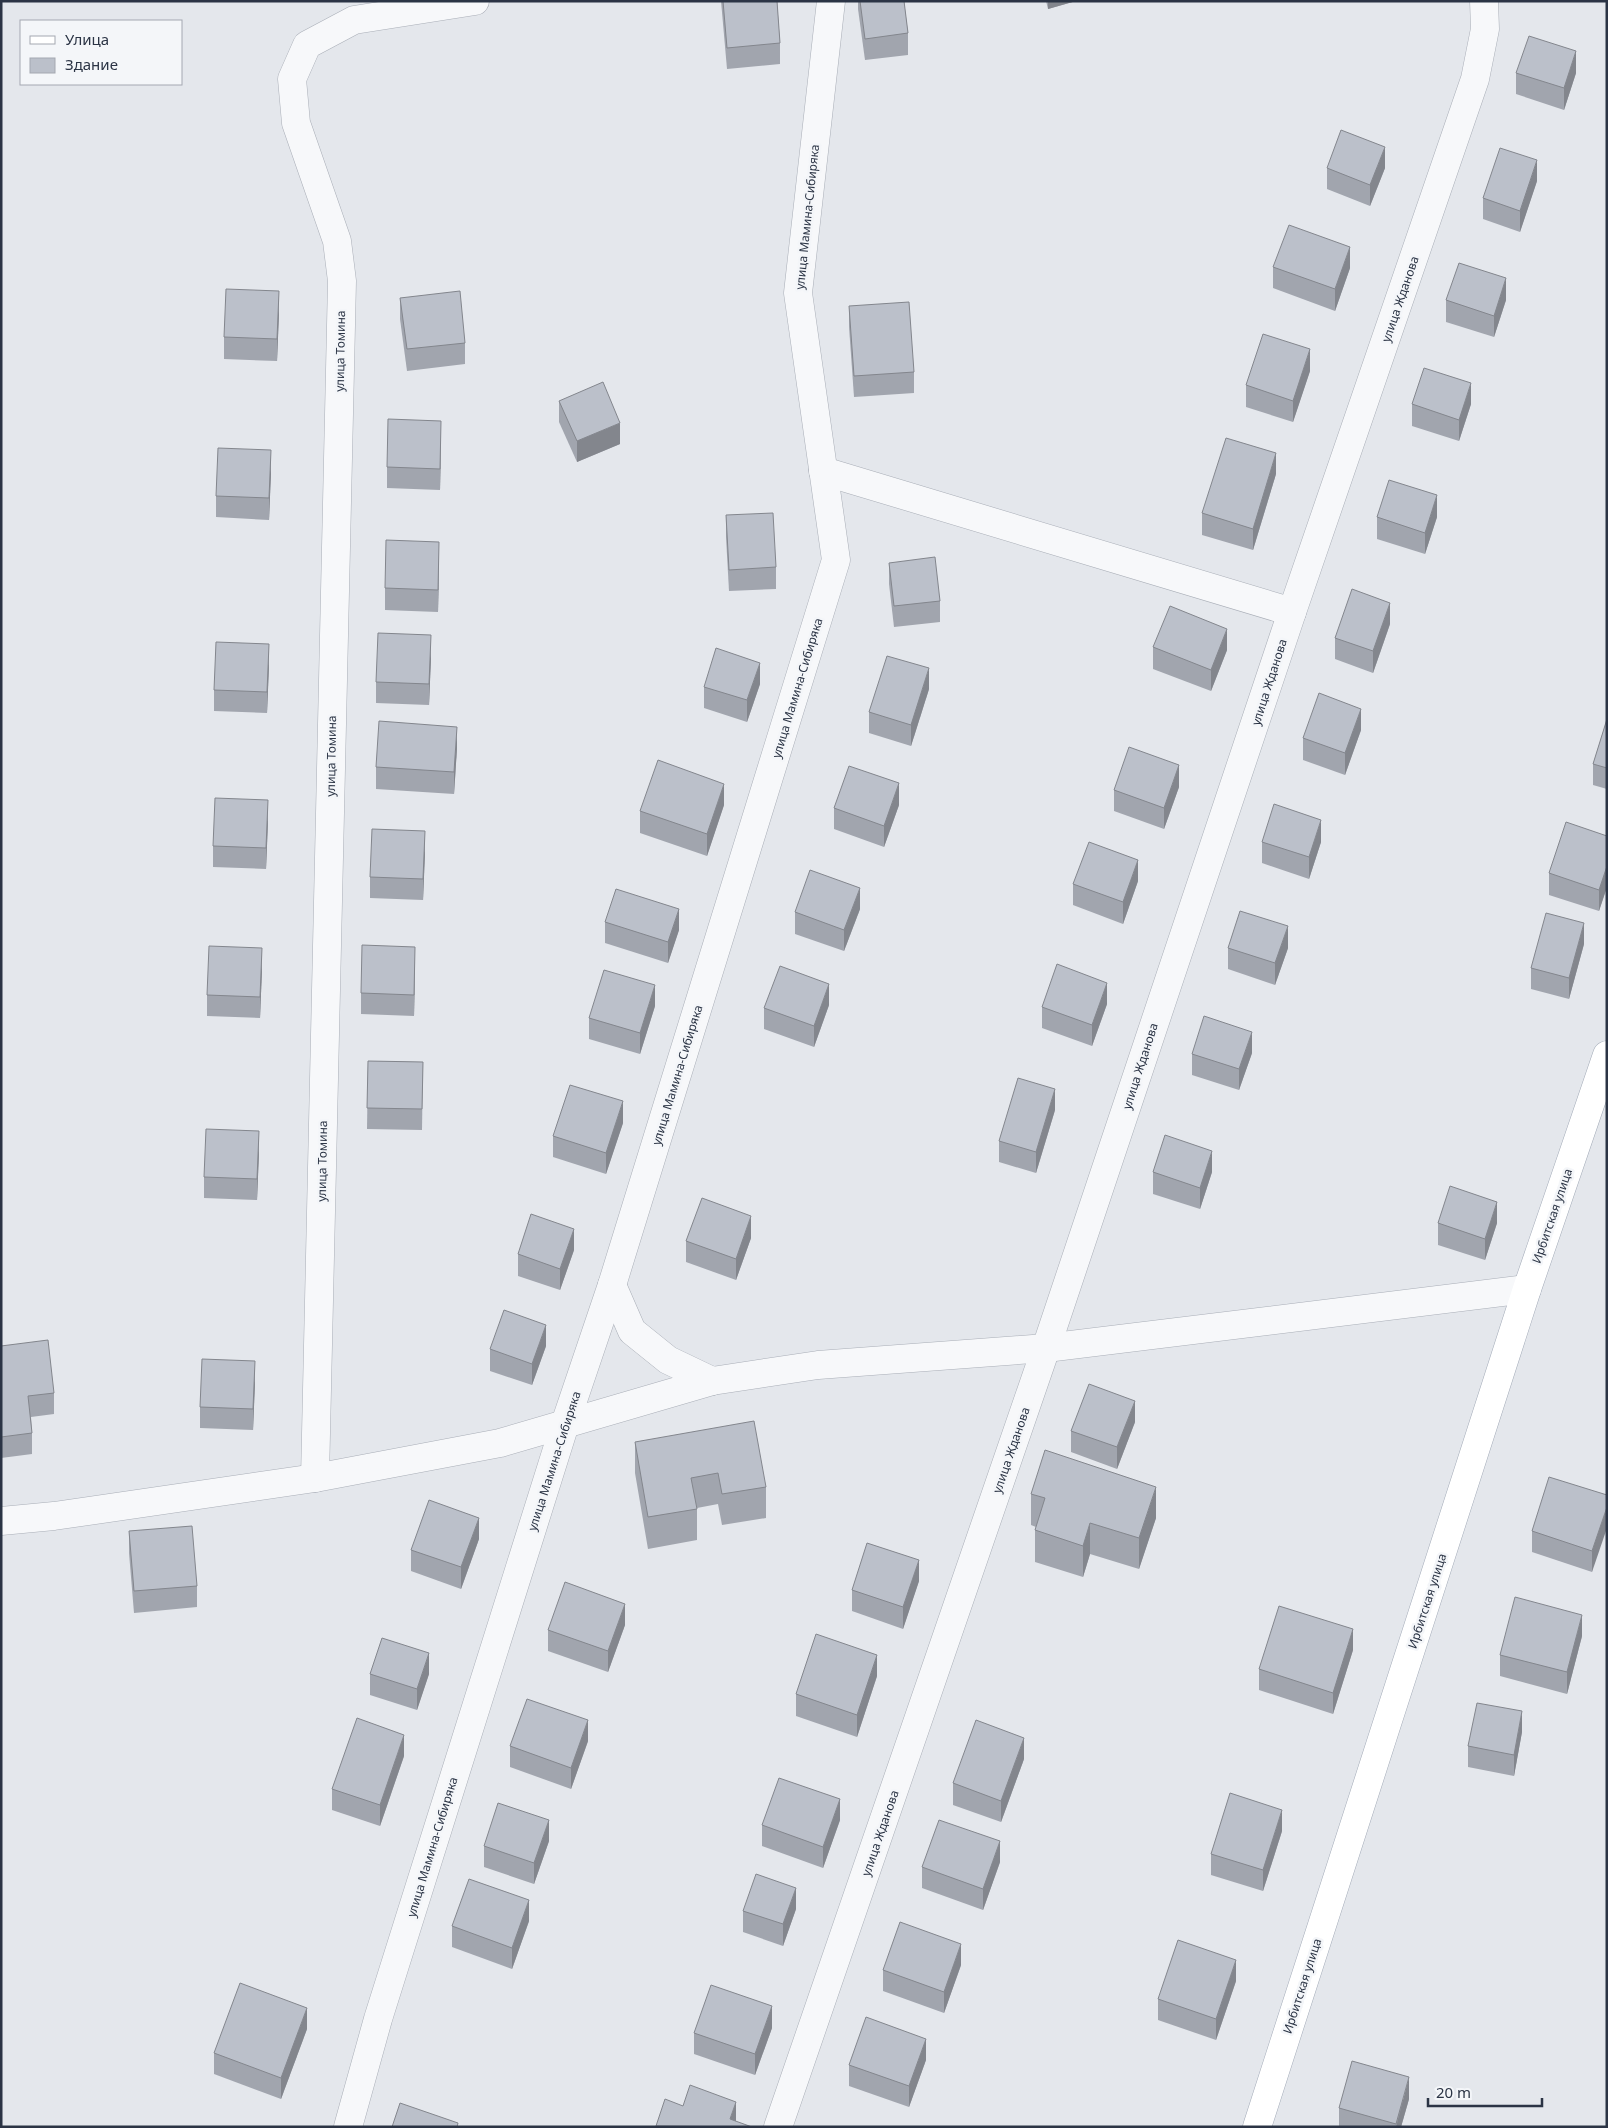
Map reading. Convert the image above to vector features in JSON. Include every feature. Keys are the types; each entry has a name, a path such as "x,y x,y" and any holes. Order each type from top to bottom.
{"main road":[{"name":"Ирбитская улица","path":"1257,2127 1527,1288 1604,1071"}],"street":[{"name":"улица Томина","path":"315,1478 342,281 337,241 296,124 292,79 307,44 354,20 475,1"},
{"name":"улица Мамина-Сибиряка","path":"348,2127 380,2010 565,1424 612,1285 836,560 798,293 831,1"},
{"name":"улица Жданова","path":"778,2127 1046,1348 1292,612 1475,79 1485,28 1484,1"},
{"path":"823,471 1292,612"},
{"path":"612,1285 632,1331 668,1360 712,1381"},
{"path":"1,1521 54,1516 315,1478 500,1442 712,1381 818,1365 1046,1348 1527,1288"}],"building":[{"path":"723,1 777,1 780,43 727,48"},
{"path":"860,1 904,1 908,33 865,39"},
{"path":"1529,36 1576,51 1564,88 1516,73"},
{"path":"1341,130 1385,147 1370,185 1327,168"},
{"path":"1500,148 1537,160 1520,211 1483,198"},
{"path":"1289,225 1350,247 1335,289 1273,267"},
{"path":"1459,263 1506,278 1494,316 1446,300"},
{"path":"226,289 279,291 277,339 224,337"},
{"path":"460,291 465,343 407,349 400,298"},
{"path":"909,302 914,372 854,376 849,306"},
{"path":"1263,334 1310,349 1293,401 1246,385"},
{"path":"1424,368 1471,383 1459,420 1412,404"},
{"path":"603,382 620,423 577,441 559,401"},
{"path":"388,419 441,421 440,469 387,467"},
{"path":"1226,438 1276,453 1253,529 1202,513"},
{"path":"218,448 271,450 269,498 216,496"},
{"path":"1389,480 1437,495 1425,533 1377,517"},
{"path":"773,513 776,567 729,570 726,515"},
{"path":"386,540 439,542 438,590 385,588"},
{"path":"935,557 940,601 894,606 889,563"},
{"path":"1352,589 1390,603 1373,651 1335,638"},
{"path":"1170,606 1227,629 1211,670 1153,647"},
{"path":"378,633 431,635 429,684 376,682"},
{"path":"216,642 269,644 267,692 214,690"},
{"path":"716,648 760,663 747,700 704,687"},
{"path":"887,656 929,668 911,725 869,712"},
{"path":"1319,693 1361,709 1345,753 1303,738"},
{"path":"1607,719 1607,768 1593,764"},
{"path":"379,721 457,727 454,772 376,767"},
{"path":"1129,747 1179,765 1164,808 1114,790"},
{"path":"658,760 724,784 707,834 640,811"},
{"path":"849,766 899,783 884,826 834,808"},
{"path":"215,798 268,800 266,848 213,846"},
{"path":"1274,804 1321,820 1309,857 1262,842"},
{"path":"1566,822 1607,836 1607,866 1599,890 1549,873"},
{"path":"372,829 425,831 423,879 370,877"},
{"path":"1089,842 1138,860 1123,902 1073,884"},
{"path":"810,870 860,888 844,930 795,912"},
{"path":"616,889 679,909 668,942 605,922"},
{"path":"1240,911 1288,926 1275,963 1228,948"},
{"path":"1546,913 1584,923 1569,978 1531,968"},
{"path":"362,945 415,947 414,995 361,993"},
{"path":"209,946 262,948 260,997 207,995"},
{"path":"1057,964 1107,983 1092,1025 1042,1007"},
{"path":"780,966 829,984 814,1026 764,1008"},
{"path":"604,970 655,985 640,1033 589,1018"},
{"path":"1204,1016 1252,1032 1239,1069 1192,1054"},
{"path":"368,1061 423,1062 422,1109 367,1108"},
{"path":"1018,1078 1055,1089 1036,1152 999,1141"},
{"path":"570,1085 623,1101 606,1153 553,1136"},
{"path":"206,1129 259,1131 257,1179 204,1177"},
{"path":"1165,1135 1212,1151 1200,1188 1153,1172"},
{"path":"1450,1186 1497,1202 1485,1239 1438,1223"},
{"path":"702,1198 751,1216 736,1259 686,1241"},
{"path":"531,1214 574,1229 560,1269 518,1254"},
{"path":"504,1310 546,1325 532,1364 490,1349"},
{"path":"48,1340 54,1393 28,1396 32,1433 1,1437 1,1346"},
{"path":"202,1359 255,1361 253,1409 200,1407"},
{"path":"1089,1384 1135,1401 1117,1447 1071,1431"},
{"path":"754,1421 766,1487 722,1494 718,1473 691,1478 697,1509 648,1517 635,1442"},
{"path":"1045,1450 1156,1487 1139,1538 1090,1523 1083,1546 1035,1530 1045,1498 1031,1494"},
{"path":"1549,1477 1607,1495 1607,1507 1592,1551 1532,1531"},
{"path":"429,1500 479,1518 461,1567 411,1550"},
{"path":"192,1526 197,1586 134,1591 129,1531"},
{"path":"867,1543 919,1560 903,1607 852,1590"},
{"path":"565,1582 625,1604 608,1651 548,1630"},
{"path":"1515,1597 1582,1615 1567,1672 1500,1655"},
{"path":"1279,1606 1353,1629 1333,1693 1259,1669"},
{"path":"816,1634 877,1655 857,1715 796,1694"},
{"path":"382,1638 429,1653 417,1689 370,1674"},
{"path":"527,1699 588,1720 571,1768 510,1746"},
{"path":"1477,1703 1522,1711 1514,1755 1468,1746"},
{"path":"357,1718 404,1735 380,1805 332,1789"},
{"path":"976,1720 1024,1738 1001,1801 953,1783"},
{"path":"779,1778 840,1799 823,1847 762,1825"},
{"path":"1230,1793 1282,1810 1263,1870 1211,1854"},
{"path":"498,1803 549,1820 534,1863 484,1846"},
{"path":"939,1820 1000,1841 983,1889 922,1867"},
{"path":"756,1874 796,1888 783,1924 743,1911"},
{"path":"469,1879 529,1900 512,1948 452,1926"},
{"path":"900,1922 961,1944 944,1992 883,1970"},
{"path":"1178,1940 1236,1960 1216,2019 1158,1999"},
{"path":"240,1983 307,2008 281,2078 214,2053"},
{"path":"711,1985 772,2006 755,2054 694,2033"},
{"path":"866,2017 926,2039 909,2086 849,2065"},
{"path":"1352,2061 1409,2077 1396,2124 1339,2108"},
{"path":"690,2085 736,2102 730,2119 752,2127 656,2126 665,2099 683,2106"},
{"path":"400,2103 458,2123 457,2127 392,2127"}]}
